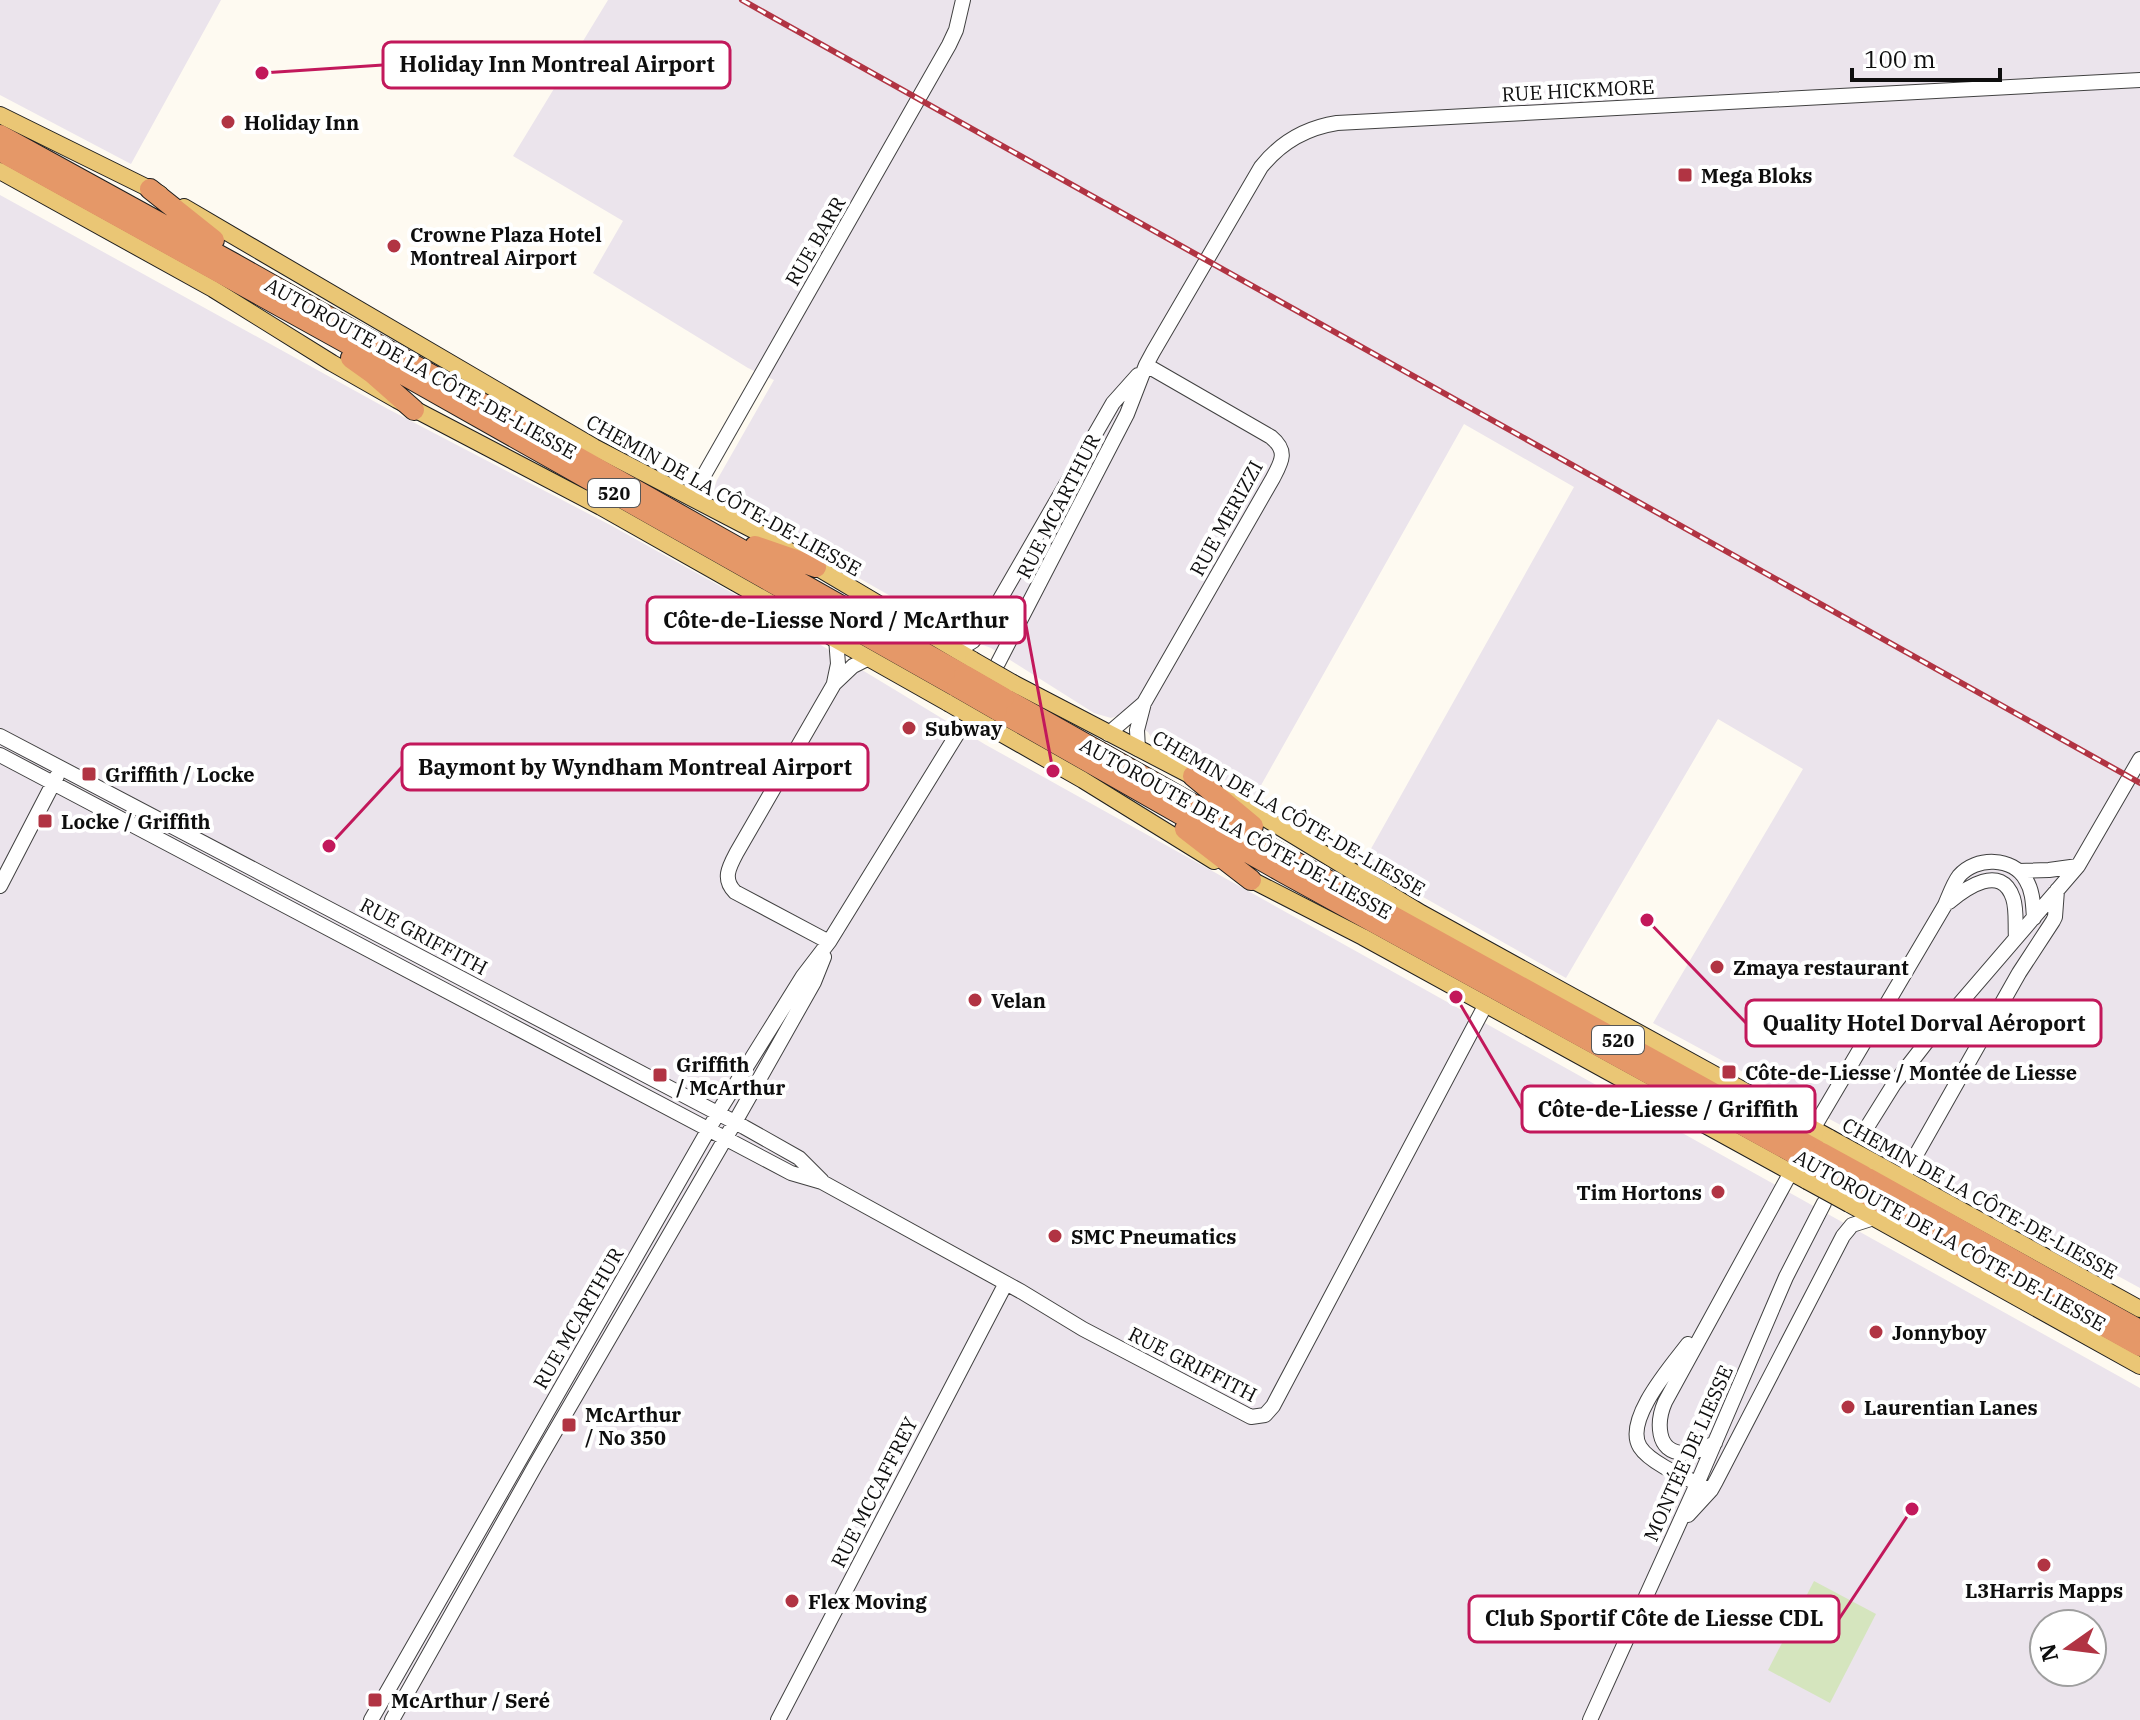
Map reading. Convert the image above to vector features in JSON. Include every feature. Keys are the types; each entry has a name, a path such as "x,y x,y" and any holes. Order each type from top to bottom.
{"highway":[{"name":"AUTOROUTE DE LA CÔTE-DE-LIESSE","path":"0,135 279,297 1001,704 1331,882 1860,1182 2140,1346"},
{"name":"AUTOROUTE DE LA CÔTE-DE-LIESSE","path":"0,151 279,297 712,533 961,681"},
{"path":"150,189 414,410"},
{"path":"712,533 816,567"},
{"name":"AUTOROUTE DE LA CÔTE-DE-LIESSE","path":"1001,704 1114,777 1297,880 1819,1159"},
{"path":"1193,776 1236,814 1331,882"},
{"path":"1114,777 1251,880"},
{"name":"AUTOROUTE DE LA CÔTE-DE-LIESSE","path":"1860,1182 2140,1330"}],"main road":[{"name":"CHEMIN DE LA CÔTE-DE-LIESSE","path":"0,115 150,189 243,240 594,447 759,533 957,651 961,681"},
{"name":"CHEMIN DE LA CÔTE-DE-LIESSE","path":"0,171 201,282 414,410 601,507 869,658 961,681 1001,704 1083,780 1187,845 1251,880 1363,937 1791,1172 1819,1159"},
{"name":"CHEMIN DE LA CÔTE-DE-LIESSE","path":"1001,704 1108,734 1193,776 1421,913 1813,1129 1819,1159 1860,1182 1903,1178 2140,1309"},
{"name":"CHEMIN DE LA CÔTE-DE-LIESSE","path":"1860,1182 1874,1218 2140,1366"}],"street":[{"name":"RUE BARR","path":"691,498 949,45 963,0"},
{"name":"RUE HICKMORE","path":"1146,365 1261,167 1280,146 1314,128 1337,123 2140,80"},
{"path":"957,651 973,641 984,627 1113,403 1146,365"},
{"name":"RUE MCARTHUR","path":"998,663 1127,414 1146,365"},
{"name":"RUE MERIZZI","path":"1138,749 1137,730 1144,703 1277,471 1282,453 1279,444 1271,437 1146,365"},
{"path":"834,684 838,664 836,638"},
{"path":"829,942 735,892 728,884 727,875 737,852 834,684 853,666 869,658"},
{"name":"RUE MERIZZI","path":"1108,734 1144,703"},
{"name":"RUE MCARTHUR","path":"371,1720 718,1113 803,976 829,942 964,723"},
{"name":"RUE GRIFFITH","path":"0,736 735,1122 799,1158 822,1182"},
{"name":"RUE GRIFFITH","path":"0,755 791,1173 822,1182 1083,1329 1255,1418 1265,1415 1273,1406 1486,1004"},
{"path":"1859,1140 1904,1071 2078,866 2140,759"},
{"path":"0,886 61,768"},
{"path":"202,862 210,847"},
{"path":"1813,1129 1963,872 1986,862 2008,864 2019,871 2030,887 2034,918"},
{"path":"2019,871 2078,866"},
{"path":"1945,905 1970,886 1987,880 1996,881 2008,889 2013,900 2016,938"},
{"path":"269,897 277,881"},
{"path":"1903,1178 2019,973 2055,917 2057,890"},
{"name":"RUE MCARTHUR","path":"392,1720 814,982 829,942"},
{"path":"1715,1443 1692,1452 1679,1453 1665,1444 1659,1427 1665,1402 1791,1172"},
{"name":"MONTÉE DE LIESSE","path":"1590,1720 1677,1528 1704,1487 1715,1443 1780,1292 1824,1203"},
{"path":"1715,1308 1663,1377 1639,1416 1635,1432 1646,1454 1704,1487 1843,1236 1852,1225 1874,1218"},
{"name":"RUE MCCAFFREY","path":"778,1720 1006,1283"}],"shaded area":[{"path":"0,0 221,0 131,164 0,95"},
{"path":"608,0 2140,0 2140,1288 1653,1023 1803,769 1718,719 1566,978 1363,863 1574,487 1464,424 1255,796 1154,742 1148,732 1117,716 1111,718 1094,713 991,648 962,637 719,498 714,489 717,480 774,380 748,368 593,273 623,221 513,156"},
{"path":"0,195 388,409 612,526 763,610 986,745 2140,1388 2140,1720 0,1720"}],"green space":[{"path":"1814,1581 1876,1614 1830,1703 1768,1670"}],"railway":[{"path":"742,0 2140,783"}],"place":[{"name":"Holiday Inn Montreal Airport","path":"262,73"},
{"name":"Holiday Inn","path":"228,122"},
{"name":"Mega Bloks","path":"1685,175"},
{"name":"Crowne Plaza Hotel Montreal Airport","path":"394,246"},
{"name":"Subway","path":"909,728"},
{"name":"Côte-de-Liesse Nord / McArthur","path":"1053,771"},
{"name":"Griffith / Locke","path":"89,774"},
{"name":"Locke / Griffith","path":"45,821"},
{"name":"Baymont by Wyndham Montreal Airport","path":"329,846"},
{"name":"Quality Hotel Dorval Aéroport","path":"1647,920"},
{"name":"Zmaya restaurant","path":"1717,967"},
{"name":"Côte-de-Liesse / Griffith","path":"1456,997"},
{"name":"Velan","path":"975,1000"},
{"name":"Côte-de-Liesse / Montée de Liesse","path":"1729,1072"},
{"name":"Griffith / McArthur","path":"660,1075"},
{"name":"Tim Hortons","path":"1718,1192"},
{"name":"SMC Pneumatics","path":"1055,1236"},
{"name":"Jonnyboy","path":"1876,1332"},
{"name":"Laurentian Lanes","path":"1848,1407"},
{"name":"McArthur / No 350","path":"569,1425"},
{"name":"Club Sportif Côte de Liesse CDL","path":"1912,1509"},
{"name":"L3Harris Mapps","path":"2044,1565"},
{"name":"Flex Moving","path":"792,1601"},
{"name":"McArthur / Seré","path":"375,1700"}]}
